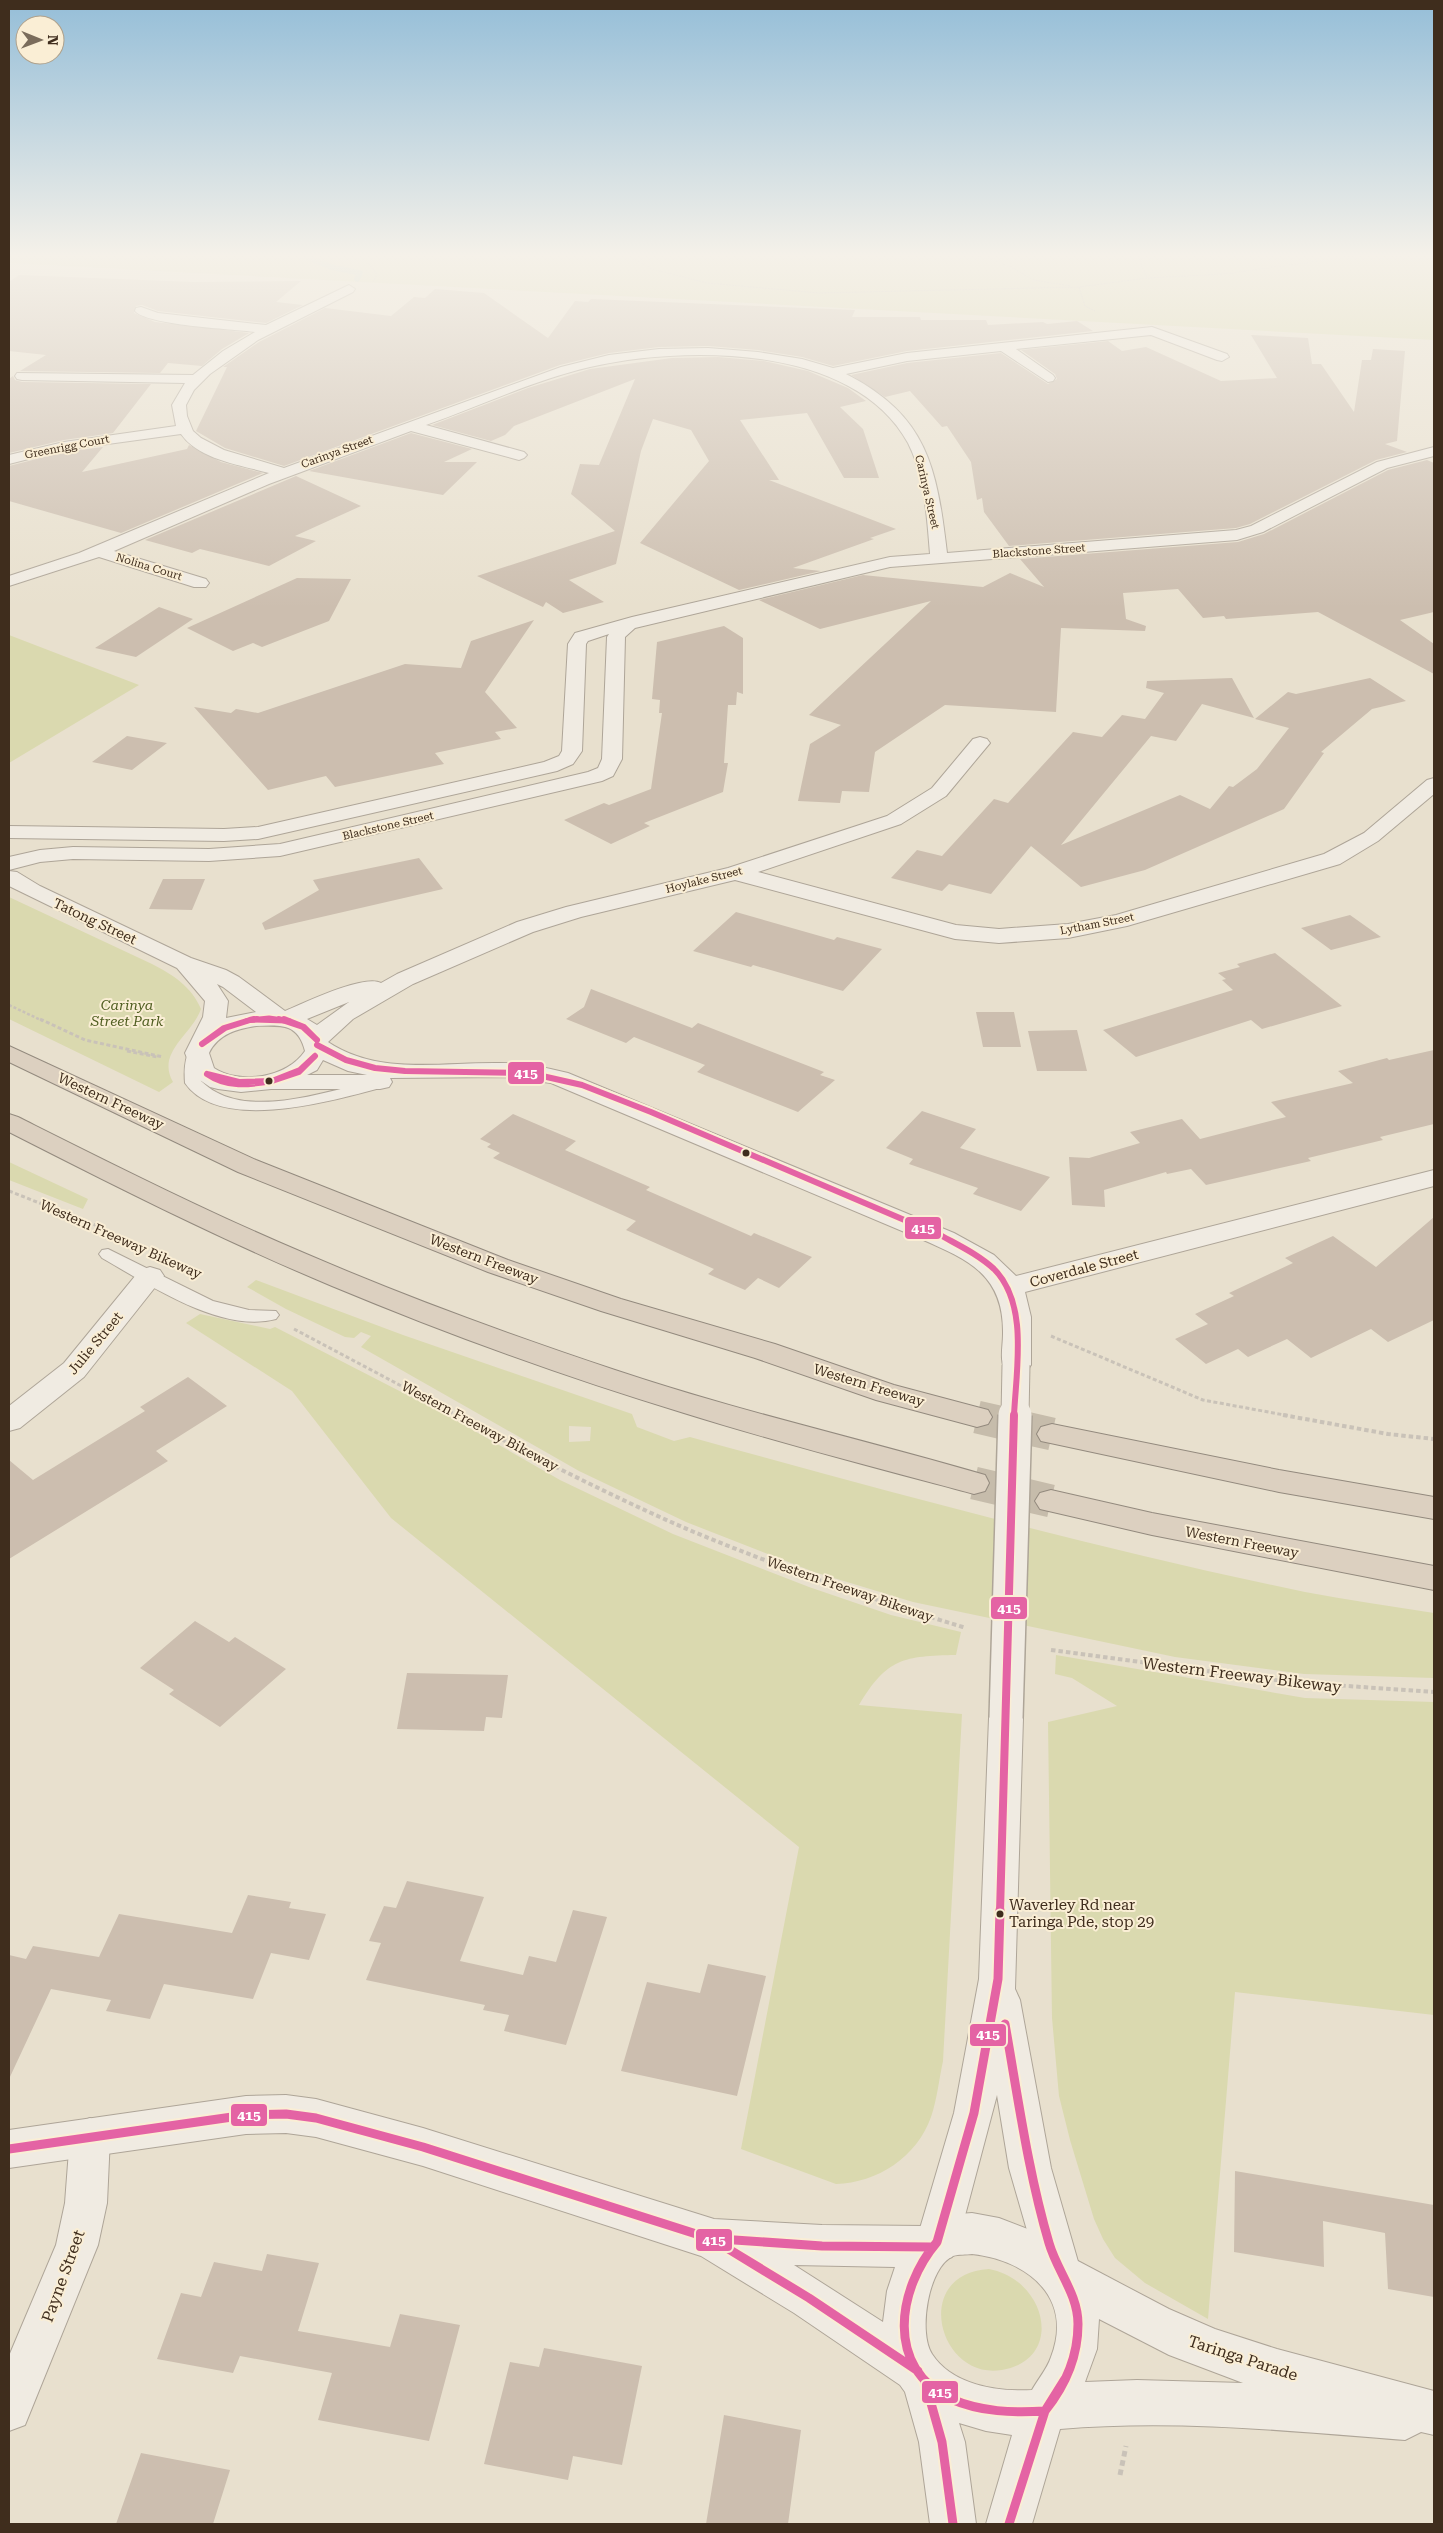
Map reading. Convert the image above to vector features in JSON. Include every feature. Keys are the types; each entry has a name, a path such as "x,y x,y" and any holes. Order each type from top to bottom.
{"highway":[{"name":"Western Freeway","path":"9,1053 247,1166 498,1266 611,1305 765,1351 886,1393 977,1417"},
{"path":"9,1122 112,1174 250,1239 388,1298 629,1385 736,1418 974,1483"},
{"path":"1052,1434 1279,1481 1434,1508"},
{"name":"Western Freeway","path":"1051,1501 1152,1524 1434,1578"}],"street":[{"path":"208,371 198,379 179,405 178,413 186,429 196,440 208,447 282,472"},
{"name":"Carinya Street","path":"9,581 98,552 282,472 562,371"},
{"name":"Carinya Street","path":"832,371 855,383 890,410 916,445 934,514 939,558"},
{"path":"1038,371 1048,378"},
{"path":"22,376 198,379"},
{"path":"411,426 519,455"},
{"name":"Greenrigg Court","path":"9,460 82,443 186,429"},
{"name":"Blackstone Street","path":"9,832 224,835 258,833 550,767 566,760 572,751 578,641 591,633 867,566 939,558 1237,535 1257,529 1382,464 1434,452"},
{"name":"Nolina Court","path":"98,552 200,583"},
{"name":"Blackstone Street","path":"9,864 32,857 68,854 227,856 273,851 595,777 606,772 611,763 616,637 622,629 632,622"},
{"name":"Hoylake Street","path":"282,1020 349,993 405,978 548,919 735,873 857,834 907,813 929,800 948,783 980,742"},
{"name":"Lytham Street","path":"735,873 955,932 999,936 1068,931 1119,922 1332,859 1371,837 1434,784"},
{"name":"Tatong Street","path":"9,877 32,890 183,962 231,982 282,1020"},
{"name":"Tatong Street","path":"183,962 206,985 218,1005 216,1018 200,1045"},
{"name":"Hoylake Street","path":"258,1084 288,1077 303,1069 313,1058 317,1043 324,1031 345,1014 405,978"},
{"path":"446,1073 351,1065 332,1057 317,1043 306,1028 282,1020 256,1019 237,1022 213,1033 200,1045 198,1064 212,1078 228,1083 258,1084 391,1082 446,1073 512,1070 546,1075 582,1086 959,1246 996,1270 1009,1287 1017,1314 998,1979 974,2113 935,2245 915,2272 907,2290 905,2305 904,2335 922,2377 942,2442 953,2524"},
{"name":"Coverdale Street","path":"1009,1287 1434,1178"},
{"name":"Julie Street","path":"9,1421 46,1394 74,1370 150,1276"},
{"path":"998,1979 1030,2168 1061,2274 1075,2300 1077,2340 1068,2373 1047,2409 1009,2524"},
{"path":"9,2149 253,2114 300,2115 423,2146 712,2239 809,2298 953,2398 975,2406 1010,2413 1104,2402 1171,2402 1434,2419"},
{"name":"Payne Street","path":"9,2409 78,2245 87,2196 90,2137"},
{"path":"712,2239 822,2246 935,2245 951,2238 972,2234 1004,2239 1032,2252 1061,2274"},
{"name":"Taringa Parade","path":"1061,2274 1148,2321 1209,2348 1276,2370 1434,2413"}],"lane":[{"path":"200,1045 191,1068 193,1083 207,1093 234,1103 281,1104 391,1082"},
{"path":"108,1254 206,1306 259,1316 270,1315"}],"path":[{"path":"9,1005 72,1035 140,1055 163,1057 144,1051 119,1048"},
{"name":"Western Freeway Bikeway","path":"9,1191 110,1231"},
{"name":"Western Freeway Bikeway","path":"270,1315 531,1453 692,1531 819,1582 966,1628"},
{"path":"1048,1335 1203,1400 1388,1434 1434,1439"},
{"name":"Western Freeway Bikeway","path":"1051,1650 1246,1678 1372,1690 1434,1692"},
{"path":"1120,2475 1126,2445"}],"green space":[{"path":"9,635 139,685 9,763"},
{"name":"Carinya Street Park","path":"9,897 152,964 167,972 187,988 201,1009 197,1018 172,1053 169,1071 173,1082 159,1092 9,1019"},
{"path":"9,1162 88,1199 83,1209 9,1180"},
{"path":"256,1280 403,1335 632,1414 637,1427 674,1441 690,1437 843,1479 1150,1558 1305,1592 1434,1613 1434,1678 1304,1674 1175,1657 913,1602 814,1572 686,1522 579,1471 361,1347 371,1336 361,1332 354,1338 345,1337 286,1309 247,1287","holes":["569,1426 591,1427 590,1441 569,1442"]},
{"path":"200,1314 270,1329 275,1327 450,1417 560,1480 673,1534 809,1587 891,1615 961,1632 956,1655 923,1657 899,1663 888,1669 879,1678 859,1705 962,1714 943,2061 931,2117 925,2131 906,2156 894,2165 866,2179 836,2184 741,2149 799,1847 391,1518 292,1391 186,1323"},
{"path":"1056,1655 1305,1698 1434,1702 1434,2015 1235,1992 1208,2319 1145,2283 1115,2258 1103,2239 1094,2219 1059,2096 1052,2018 1048,1722 1117,1706 1072,1678 1055,1674"},
{"path":"989,2269 1009,2276 1024,2288 1035,2303 1041,2320 1041,2336 1035,2351 1022,2363 1002,2370 980,2369 962,2360 949,2344 942,2326 942,2306 949,2288 964,2275"}],"building":[{"path":"34,371 161,371 160,373"},
{"path":"225,371 543,371 284,466 225,448 196,431"},
{"path":"583,371 808,371 848,388 866,401 840,407 863,429 879,478 844,478 807,413 740,420 779,480 769,480 896,529 870,538 874,539 793,568 821,571 739,590 640,543 709,461 691,430 653,419 641,451 616,564 569,580 604,602 563,613 546,602 543,607 477,576 615,531 571,494 580,464 599,465 635,379 514,426 505,435 491,441 432,425 528,388"},
{"path":"869,371 1029,371 1048,384 1057,379 1051,371 1199,371 1221,381 1277,378 1273,371 1326,371 1354,412 1360,371 1403,371 1397,441 1385,444 1407,452 1376,460 1250,524 1236,528 1009,546 984,512 982,498 977,500 971,462 947,426 942,427 910,391 885,397 851,375"},
{"path":"13,376 15,380 22,382 151,384 113,433 64,440 9,453 9,379"},
{"path":"411,433 472,449 444,462 477,462 443,495 309,471"},
{"path":"189,445 221,462 263,473 121,533 9,501 9,466 64,452 103,447 82,472 187,449"},
{"path":"1427,460 1434,463 1434,612 1400,620 1434,644 1434,674 1318,612 1226,619 1224,616 1203,618 1178,589 1123,593 1126,619 1146,626 1145,631 1061,628 1056,712 945,705 875,752 869,792 842,791 840,803 798,801 810,744 841,725 809,715 931,601 820,629 759,600 863,575 983,587 1010,573 1044,587 1020,559 1238,542 1264,534 1388,470"},
{"path":"296,476 361,506 295,536 316,541 269,566 200,549 192,553 145,540"},
{"path":"297,578 351,579 329,621 262,647 253,643 233,651 187,628"},
{"path":"159,607 193,619 136,657 95,648"},
{"path":"534,620 485,692 517,728 495,732 501,739 435,753 444,764 335,787 326,776 268,790 194,707 231,713 236,709 258,713 405,664 461,668 471,641"},
{"path":"724,626 743,638 743,694 737,692 736,705 728,705 724,763 728,763 723,792 644,823 650,826 611,844 564,820 604,803 609,805 651,789 662,713 659,713 660,700 652,699 657,642"},
{"path":"1232,678 1254,718 1202,704 1176,741 1151,736 1061,845 1180,795 1210,809 1229,786 1233,787 1257,769 1289,728 1255,719 1288,692 1296,694 1370,678 1406,701 1372,709 1321,752 1324,753 1284,809 1145,870 1081,887 1031,846 991,894 949,884 942,891 891,878 917,850 942,856 994,799 1008,803 1073,732 1102,737 1122,715 1145,719 1164,693 1146,688 1147,681"},
{"path":"127,736 167,743 132,770 92,762"},
{"path":"419,858 443,889 265,930 262,923 319,890 313,880"},
{"path":"163,879 205,879 192,910 149,909"},
{"path":"736,912 834,940 837,937 882,949 843,991 753,965 751,967 693,951"},
{"path":"1350,915 1381,937 1331,950 1301,928"},
{"path":"1275,953 1342,1006 1262,1029 1251,1020 1136,1057 1103,1030 1233,990 1222,980 1226,979 1218,973 1240,967 1237,964"},
{"path":"591,989 692,1028 698,1023 824,1072 820,1075 835,1080 798,1112 697,1072 705,1065 634,1037 626,1043 566,1019 584,1007"},
{"path":"976,1012 1014,1012 1021,1047 983,1047"},
{"path":"1077,1030 1087,1071 1037,1071 1028,1031"},
{"path":"1434,1050 1434,1124 1380,1137 1383,1140 1308,1158 1311,1161 1206,1185 1191,1169 1167,1174 1166,1172 1104,1190 1105,1207 1072,1205 1069,1157 1089,1158 1140,1143 1130,1132 1182,1119 1200,1139 1286,1117 1271,1102 1353,1083 1338,1071 1387,1058 1389,1060"},
{"path":"922,1111 976,1129 960,1148 1050,1177 1021,1211 973,1194 978,1188 909,1164 913,1159 886,1148"},
{"path":"513,1114 576,1141 565,1150 650,1187 646,1190 751,1236 754,1233 812,1257 779,1288 758,1278 745,1290 708,1274 714,1269 626,1230 636,1221 493,1158 500,1153 487,1147 491,1144 480,1139"},
{"path":"1434,1217 1434,1320 1388,1342 1371,1329 1311,1358 1287,1339 1248,1357 1238,1349 1206,1364 1175,1339 1208,1324 1195,1314 1234,1296 1229,1293 1293,1263 1285,1258 1333,1236 1376,1267"},
{"path":"188,1377 227,1406 156,1451 168,1461 9,1559 9,1460 33,1480 145,1411 140,1407"},
{"path":"195,1621 229,1642 235,1637 286,1669 220,1727 169,1694 174,1690 140,1668"},
{"path":"407,1673 508,1675 502,1718 486,1717 484,1731 397,1729"},
{"path":"407,1881 484,1897 460,1961 523,1975 529,1956 556,1962 573,1910 607,1917 566,2045 504,2031 509,2015 483,2010 485,2005 366,1980 381,1943 369,1941 384,1906 396,1908"},
{"path":"248,1895 291,1902 289,1908 326,1914 309,1960 271,1953 253,1999 164,1984 150,2019 106,2011 111,2000 51,1989 9,2079 9,1955 26,1959 33,1946 99,1957 119,1914 232,1933"},
{"path":"708,1964 766,1976 737,2096 621,2071 647,1982 700,1993"},
{"path":"1235,2171 1434,2205 1434,2297 1388,2289 1385,2233 1323,2221 1324,2267 1234,2252"},
{"path":"267,2254 319,2263 298,2331 390,2347 400,2314 460,2325 429,2441 318,2420 332,2373 240,2356 233,2373 157,2359 181,2293 201,2297 214,2262 262,2271"},
{"path":"544,2348 642,2366 622,2465 573,2456 568,2480 484,2464 510,2362 539,2367"},
{"path":"724,2415 801,2430 788,2524 706,2524"},
{"path":"141,2453 230,2470 213,2524 116,2524"}],"tunnel":[{"path":"977,1417 1052,1434"},
{"path":"974,1483 1051,1501"}],"transit line":[{"name":"415","path":"250,1020 269,1018 287,1020 304,1027 317,1040"},
{"name":"415","path":"250,1020 278,1019 295,1023 303,1027 317,1040"},
{"name":"415","path":"202,1044 212,1034 236,1023 250,1020"},
{"name":"415","path":"202,1044 225,1028 250,1020"},
{"name":"415","path":"317,1045 346,1060 375,1068 405,1071 529,1073 560,1079 605,1093 942,1236 982,1259 1002,1278 1009,1290 1017,1321 998,1979 974,2113 937,2242"},
{"name":"415","path":"272,1081 300,1070 315,1056"},
{"name":"415","path":"272,1081 299,1072 315,1056"},
{"name":"415","path":"207,1074 239,1082 272,1081"},
{"name":"415","path":"207,1074 221,1082 238,1085 272,1081"},
{"name":"415","path":"937,2242 923,2260 913,2279 905,2310 904,2322 907,2349 916,2370 931,2386 950,2398 972,2406 996,2411 1045,2411 1065,2381 1073,2359 1076,2348 1077,2313 1075,2303 1049,2243 1042,2216 1024,2134 1005,2024"},
{"name":"415","path":"9,2149 246,2115 286,2114 316,2118 423,2147 712,2239 809,2298 918,2371"},
{"name":"415","path":"720,2239 822,2246 932,2247"},
{"name":"415","path":"1009,2524 1045,2411 1065,2379"},
{"name":"415","path":"925,2382 942,2442 953,2524"}],"place":[{"name":"Waverley Rd near Taringa Pde, stop 29","path":"1000,1914"}]}
